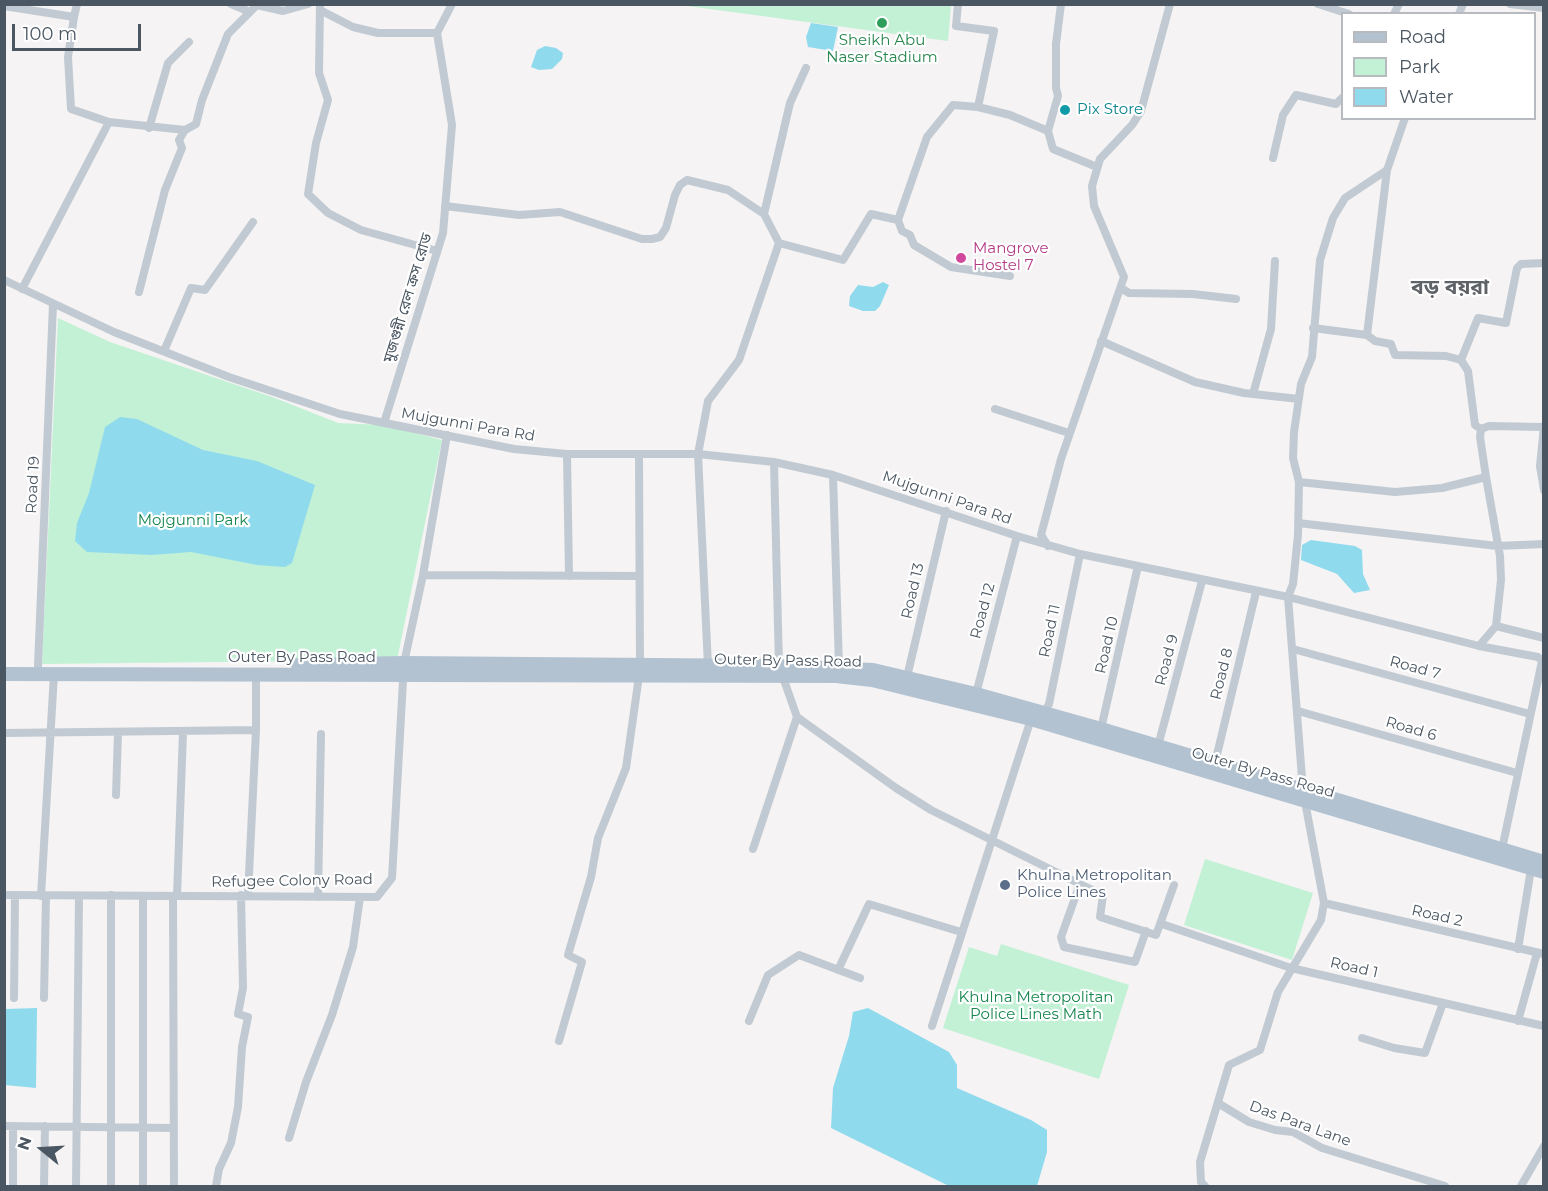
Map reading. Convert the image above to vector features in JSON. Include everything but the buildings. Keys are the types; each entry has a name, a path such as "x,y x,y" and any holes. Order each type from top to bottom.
{"main road":[{"name":"Outer By Pass Road","path":"4,665 640,671 780,671 839,667 907,677 976,694 1037,716 1537,871"},
{"name":"Outer By Pass Road","path":"640,671 708,666 872,680 1101,729 1215,763 1304,797 1544,862"},
{"name":"Outer By Pass Road","path":"4,674 256,674 404,669"}],"street":[{"path":"78,4 68,57 71,109 109,122 185,130"},
{"path":"231,4 250,12"},
{"path":"140,292 165,190 182,148 178,140 185,130 196,124 202,100 228,34 256,5 283,11 308,4"},
{"path":"437,251 361,230 328,213 308,194 316,143 328,100 319,73 320,7 354,27 378,33 436,33 452,4"},
{"path":"958,4 956,26 994,31 978,107"},
{"path":"1061,4 1056,44 1058,96 1048,131 1053,149 1097,167"},
{"path":"1048,546 1041,535 1069,434 1121,288 1123,269 1099,221 1091,196 1097,167 1108,148 1132,125 1141,111 1170,4"},
{"path":"1318,4 1343,12"},
{"path":"1510,4 1544,8"},
{"path":"4,6 74,17"},
{"name":"মুজগুন্নী রেল ক্রস রোড","path":"384,423 443,233 452,125 436,33"},
{"path":"149,128 168,63 189,42"},
{"path":"764,214 790,103 806,68"},
{"path":"1273,158 1283,115 1296,95 1336,104 1341,99"},
{"path":"1010,276 951,267 914,245 910,235 902,231 898,220 927,137 953,105 978,107 1010,115 1048,131"},
{"path":"1367,335 1387,170 1404,120"},
{"path":"22,289 109,122"},
{"path":"1205,1186 1201,1182 1200,1162 1229,1065 1260,1050 1278,992 1316,928 1324,903 1304,797 1288,597 1293,584 1298,523 1299,482 1293,458 1299,399 1312,357 1320,260 1333,218 1345,198 1387,170"},
{"path":"445,206 519,215 560,212 642,239 652,239 660,237 666,228 675,195 680,185 687,180 728,190 764,214 779,243 739,360 708,400 698,454 708,666"},
{"path":"779,243 843,260 871,214 898,220"},
{"path":"164,351 192,288 205,290 253,222"},
{"path":"1253,394 1271,329 1275,261"},
{"path":"1461,360 1478,318 1506,323 1517,268 1521,264 1544,263"},
{"name":"Mujgunni Para Rd","path":"4,280 53,304 164,351 311,405 384,423 514,449 567,454 698,454 774,462 833,475 1048,546 1202,581 1288,597 1479,646 1538,657 1542,661 1530,714"},
{"path":"1121,288 1129,293 1193,294 1236,300"},
{"name":"Road 19","path":"38,666 53,304"},
{"path":"1313,328 1367,335 1375,341 1391,344 1395,355 1446,356 1461,360 1468,371 1475,425 1481,429"},
{"path":"1101,341 1195,382 1253,394 1299,399"},
{"path":"995,410 1069,434"},
{"path":"1481,429 1489,426 1543,426 1540,465 1544,490"},
{"path":"1479,646 1496,626 1501,580 1500,556 1480,437 1481,429"},
{"path":"404,669 447,435"},
{"path":"567,454 569,576"},
{"path":"559,1041 582,962 568,956 591,877 598,838 626,768 640,671 639,454"},
{"path":"774,462 780,671 797,717 896,788 932,810 1103,895 1100,917 1156,935 1162,924 1174,885"},
{"path":"833,475 839,667"},
{"path":"1299,482 1395,492 1442,488 1486,477"},
{"name":"Road 13","path":"907,677 946,511"},
{"path":"1298,523 1497,546 1544,544"},
{"name":"Road 12","path":"976,694 1017,536"},
{"name":"Road 11","path":"932,1026 990,838 1037,716 1049,704 1080,554"},
{"name":"Road 10","path":"1101,729 1138,566"},
{"path":"423,575 639,576"},
{"name":"Road 9","path":"1158,746 1202,581"},
{"name":"Road 8","path":"1215,763 1256,592"},
{"path":"1496,626 1544,638"},
{"name":"Road 7","path":"1293,649 1530,714"},
{"name":"Refugee Colony Road","path":"4,895 377,897 392,878 404,669"},
{"path":"45,998 44,896 49,732 54,674"},
{"path":"216,1186 219,1169 231,1143 235,1125 242,1047 248,1017 238,1014 243,988 245,895 256,730 256,674"},
{"name":"Road 6","path":"1298,711 1516,773"},
{"path":"1502,849 1530,714"},
{"path":"753,849 797,717"},
{"path":"4,733 256,730"},
{"path":"116,795 118,732"},
{"path":"174,1186 175,896 183,732"},
{"path":"318,897 321,734"},
{"path":"1518,949 1537,871"},
{"path":"1080,884 1061,937 1064,947 1135,962 1146,931"},
{"path":"14,998 15,895"},
{"path":"76,1186 79,896"},
{"path":"111,896 111,1186"},
{"path":"143,897 143,1186"},
{"path":"289,1138 353,947 360,897"},
{"name":"Road 2","path":"1324,903 1540,953"},
{"path":"838,970 869,904 961,932"},
{"name":"Road 1","path":"1162,924 1291,968 1544,1026"},
{"path":"1518,1021 1540,953"},
{"path":"749,1021 768,975 798,955 860,978"},
{"path":"1362,1038 1394,1048 1425,1053 1443,1003"},
{"name":"Das Para Lane","path":"1218,1103 1249,1122 1275,1130 1293,1132 1322,1148 1445,1186"},
{"path":"13,1186 9,1126 174,1128"},
{"path":"44,1186 45,1126"},
{"path":"1521,1186 1544,1146"}],"green space":[{"name":"Sheikh Abu Naser Stadium","path":"680,5 951,5 948,41"},
{"name":"Mojgunni Park","path":"58,318 110,342 275,398 338,423 383,425 442,440 397,660 42,664"},
{"path":"1205,859 1313,893 1292,960 1184,925"},
{"name":"Khulna Metropolitan Police Lines Math","path":"1001,944 1129,985 1099,1079 943,1028 969,947 997,956"}],"water":[{"path":"811,23 838,27 833,51 808,47 806,37"},
{"path":"545,46 556,48 563,53 562,59 552,69 539,70 531,67 537,50"},
{"path":"883,282 889,285 880,306 875,311 863,311 849,306 850,296 858,285 873,287"},
{"path":"120,417 137,419 203,450 257,461 315,485 292,563 285,567 257,565 191,552 151,555 87,552 75,541 77,523 89,493 105,427"},
{"path":"1311,540 1355,546 1362,550 1363,574 1370,590 1354,593 1337,574 1301,560 1302,545"},
{"path":"37,1008 36,1088 5,1085 5,1009"},
{"path":"868,1008 949,1052 957,1065 957,1088 1031,1120 1047,1130 1047,1152 1037,1186 949,1186 831,1128 833,1088 849,1036 853,1012"}],"place":[{"name":"Sheikh Abu Naser Stadium","path":"882,23"},
{"name":"Pix Store","path":"1065,110"},
{"name":"Mangrove Hostel 7","path":"961,258"},
{"name":"Khulna Metropolitan Police Lines","path":"1005,885"}],"district":[{"name":"বড় বয়রা","path":"1450,288"}]}
